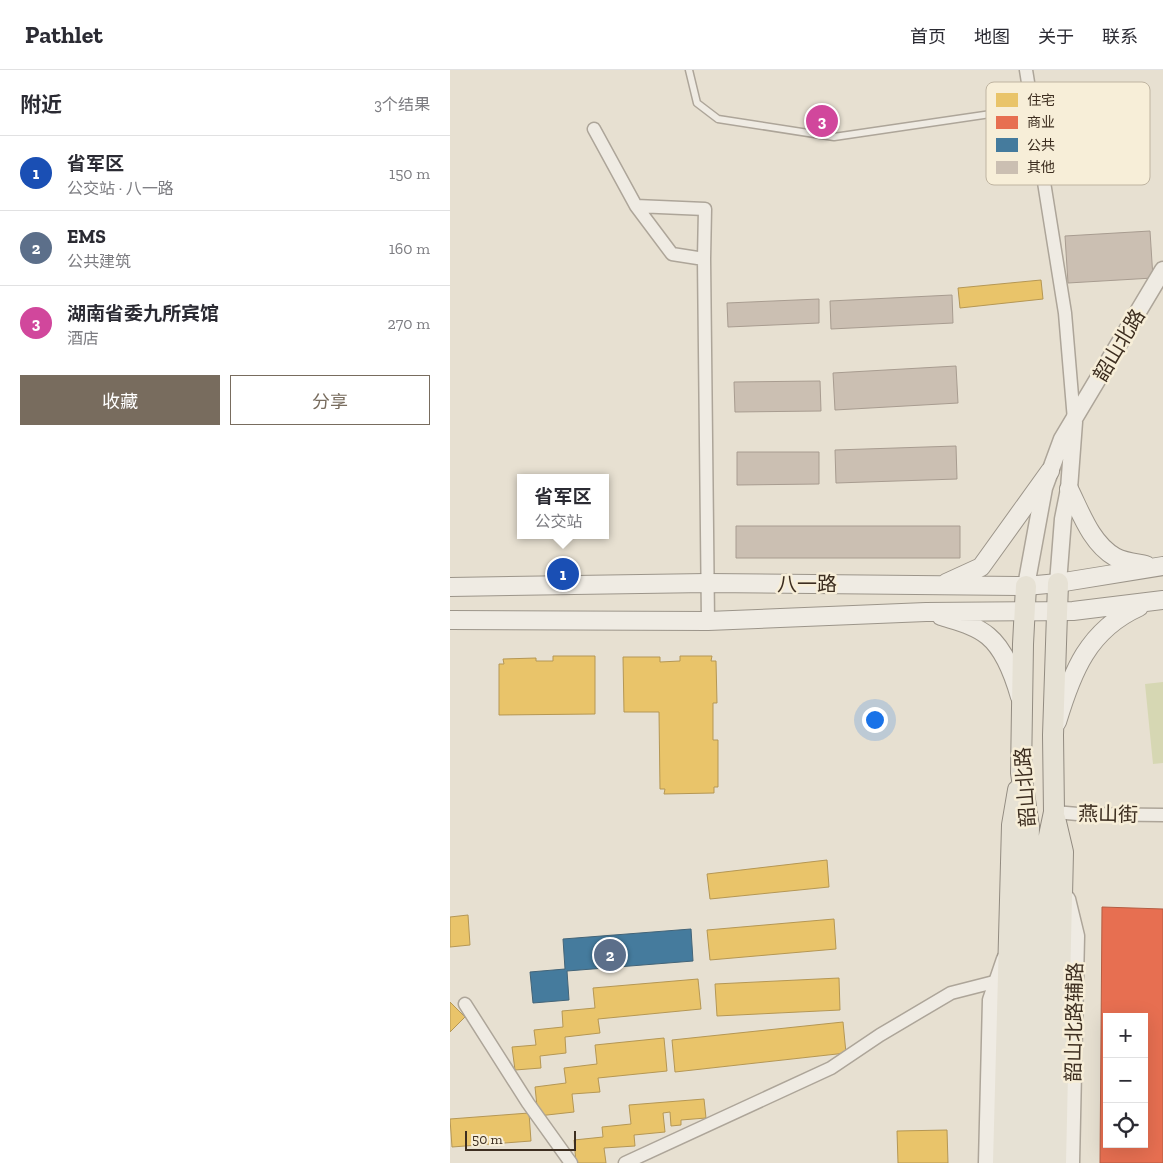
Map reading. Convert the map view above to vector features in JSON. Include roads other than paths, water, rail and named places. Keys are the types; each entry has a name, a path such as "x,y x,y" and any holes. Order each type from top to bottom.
{"main road":[{"path":"941,586 981,567 1050,471"},
{"path":"1069,489 1092,536 1103,547 1116,558 1158,567"},
{"name":"八一路","path":"450,587 707,584 1026,586 1058,583 1158,567"},
{"name":"韶山北路","path":"1038,1163 1046,850 1054,812 1058,583"},
{"name":"韶山北路","path":"1021,1163 1029,827 1021,773 1026,586"},
{"name":"八一路","path":"450,620 708,621 926,612 1057,611 1100,609 1159,601"},
{"path":"1054,735 1071,680 1085,653 1108,625 1137,608 1159,601"},
{"path":"926,612 970,626 988,636 998,646 1010,670 1022,705"},
{"path":"1003,1163 1012,825 1021,773"},
{"path":"1054,812 1063,852 1056,1163"}],"street":[{"path":"594,129 636,206 672,254 704,259"},
{"path":"1044,185 1065,313 1074,420"},
{"path":"636,206 705,209 708,621"},
{"name":"韶山北路","path":"1026,586 1044,488 1062,439 1163,270"},
{"name":"韶山北路","path":"1058,583 1063,520 1069,489 1074,420"},
{"name":"燕山街","path":"1054,812 1163,815"},
{"name":"韶山北路辅路","path":"1062,882 1076,936 1070,1163"},
{"path":"987,1163 991,1000 1008,950"},
{"path":"625,1163 831,1068 951,993 998,981"},
{"path":"465,1004 528,1103 571,1163"}],"lane":[{"path":"689,70 697,103 718,119 834,137 986,115"}],"place":[{"name":"湖南省委九所宾馆","path":"822,121"},
{"name":"省军区","path":"563,574"},
{"name":"EMS","path":"610,955"}]}
